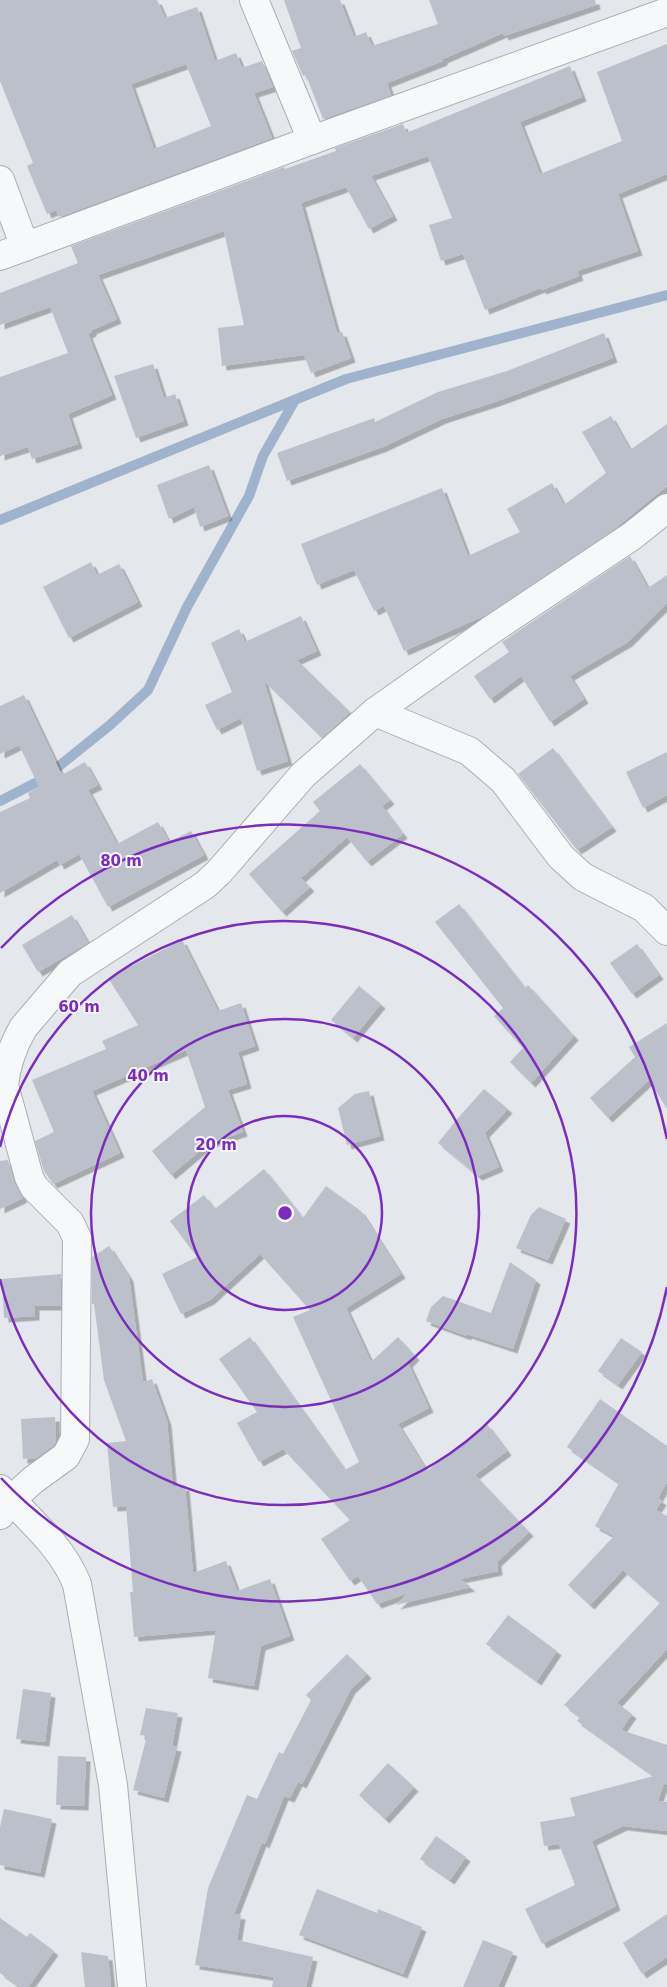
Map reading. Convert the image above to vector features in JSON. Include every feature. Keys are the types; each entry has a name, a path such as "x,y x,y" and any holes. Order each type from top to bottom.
{"street":[{"path":"254,0 312,140"},
{"path":"0,256 312,140 667,12"},
{"path":"0,180 26,247"},
{"path":"132,1987 114,1785 77,1584 60,1552 4,1501 66,1456 75,1439 77,1238 70,1223 34,1187 29,1177 4,1085 5,1071 16,1039 22,1028 70,973 205,885 219,872 304,775 376,712 491,630 632,536 667,508"},
{"path":"376,712 469,751 503,780 561,857 583,877 644,908 667,931"}],"building":[{"path":"0,0 157,0 165,18 197,7 215,61 236,53 242,68 262,61 273,87 254,93 272,138 59,217 56,210 47,214 27,166 33,163 0,81","holes":["186,64 211,126 154,149 131,84"]},
{"path":"284,0 340,0 354,37 366,32 372,46 438,24 429,0 595,0 596,5 504,36 503,33 443,59 443,61 387,83 391,95 323,119 306,75 303,76 292,51 301,48"},
{"path":"667,44 667,174 618,194 638,251 577,271 579,276 542,290 541,288 485,310 463,254 441,261 429,225 452,218 428,156 371,176 393,216 369,229 346,187 301,203 337,333 342,332 351,358 311,373 304,355 222,366 218,328 244,325 224,231 98,275 117,319 92,330 88,334 112,395 68,414 78,444 32,459 28,447 0,456 0,377 68,353 50,307 0,325 0,293 78,263 71,246 284,167 285,169 336,151 335,148 403,124 406,133 570,66 582,97 520,122 540,174 622,141 597,72"},
{"path":"604,333 613,358 495,402 442,419 383,447 287,481 277,453 374,418 375,422 438,392 507,371"},
{"path":"153,364 164,398 175,394 184,421 136,438 114,376"},
{"path":"611,416 630,450 667,424 667,486 613,530 484,616 404,651 384,606 374,611 354,570 317,585 301,544 442,488 468,556 520,532 507,509 552,483 564,505 606,473 582,432"},
{"path":"209,465 228,516 200,527 194,507 169,519 157,485"},
{"path":"630,556 648,588 667,575 667,603 628,642 570,676 584,699 550,722 521,676 490,699 474,676 509,652 502,642"},
{"path":"91,562 97,575 119,564 138,602 69,638 43,587"},
{"path":"301,616 317,651 297,660 350,712 322,738 264,681 288,761 257,771 241,718 217,730 205,705 232,692 211,643 239,629 245,642"},
{"path":"24,695 62,775 85,762 98,785 88,790 117,844 158,822 169,842 191,831 204,855 108,907 79,854 60,865 57,860 0,893 0,812 30,798 28,793 39,787 19,745 0,754 0,706"},
{"path":"553,748 612,827 577,850 518,774"},
{"path":"667,752 667,795 643,808 626,772"},
{"path":"360,764 390,800 382,806 403,834 367,862 347,837 301,878 310,887 282,912 249,874 320,811 313,802"},
{"path":"459,904 525,988 528,985 574,1036 531,1083 510,1062 523,1048 494,1016 503,1008 435,922"},
{"path":"72,915 88,943 38,972 22,945"},
{"path":"182,940 218,1011 241,1003 255,1046 238,1052 247,1084 228,1090 243,1132 208,1144 171,1175 152,1151 205,1107 186,1050 92,1091 120,1153 53,1184 44,1171 35,1141 54,1132 32,1080 106,1049 102,1041 138,1025 108,978"},
{"path":"637,944 659,975 632,994 610,963"},
{"path":"359,986 381,1004 353,1038 331,1020"},
{"path":"667,1023 667,1109 649,1080 608,1118 590,1098 635,1057 629,1047"},
{"path":"484,1089 508,1109 485,1133 499,1167 478,1176 438,1143"},
{"path":"369,1091 380,1136 347,1145 338,1108 355,1094"},
{"path":"8,1160 15,1184 23,1198 0,1209 0,1161"},
{"path":"264,1169 303,1218 326,1186 361,1211 401,1274 346,1308 371,1362 398,1337 415,1356 408,1363 429,1408 398,1424 427,1471 487,1424 507,1451 475,1475 529,1532 497,1562 498,1571 460,1579 471,1587 396,1605 408,1593 377,1604 358,1576 350,1581 321,1539 350,1520 283,1449 259,1462 237,1423 257,1412 219,1359 250,1337 345,1470 359,1462 293,1317 310,1310 260,1254 210,1300 181,1314 162,1274 197,1257 170,1221 204,1195 215,1209"},
{"path":"539,1207 566,1219 548,1260 516,1248 531,1215"},
{"path":"109,1246 129,1277 143,1382 152,1379 167,1421 173,1487 185,1486 193,1573 226,1561 237,1591 270,1579 290,1636 261,1646 254,1686 208,1678 216,1630 134,1637 130,1592 133,1592 126,1506 113,1507 107,1443 126,1441 104,1380 94,1304 92,1304 92,1257"},
{"path":"510,1262 536,1280 513,1349 467,1334 467,1336 426,1321 431,1307 443,1296 491,1313"},
{"path":"61,1274 61,1306 35,1306 35,1316 4,1318 2,1279"},
{"path":"621,1338 642,1352 618,1385 598,1371"},
{"path":"600,1399 667,1446 667,1482 658,1498 662,1501 656,1510 667,1516 667,1649 617,1703 632,1714 621,1730 667,1745 667,1785 664,1783 658,1801 667,1802 667,1831 623,1826 592,1841 616,1906 542,1944 525,1909 575,1885 559,1844 544,1846 540,1822 575,1816 570,1798 654,1776 577,1721 580,1717 564,1705 660,1603 623,1570 590,1605 568,1585 614,1536 595,1526 619,1483 567,1447"},
{"path":"55,1417 56,1441 54,1445 36,1458 23,1459 21,1419"},
{"path":"508,1615 557,1651 537,1681 486,1644"},
{"path":"347,1654 367,1674 351,1689 302,1784 298,1782 290,1798 284,1796 265,1844 262,1842 234,1914 241,1915 237,1940 313,1957 306,1987 272,1987 274,1977 195,1965 208,1888 247,1795 257,1799 279,1752 283,1754 311,1700 306,1695"},
{"path":"23,1689 51,1693 45,1742 16,1739"},
{"path":"146,1708 178,1713 172,1746 177,1747 164,1798 133,1790 147,1736 140,1735"},
{"path":"58,1756 86,1757 84,1806 56,1805"},
{"path":"388,1763 414,1787 385,1819 359,1795"},
{"path":"4,1809 52,1819 40,1873 0,1865 0,1827"},
{"path":"436,1836 466,1857 450,1880 420,1859"},
{"path":"317,1889 377,1913 378,1909 422,1927 403,1974 299,1935"},
{"path":"667,1914 667,1957 642,1974 623,1943"},
{"path":"0,1918 27,1937 30,1933 54,1951 28,1987 20,1987 0,1973"},
{"path":"483,1940 513,1952 498,1987 463,1987"},
{"path":"81,1952 108,1956 111,1987 85,1987"}],"waterway":[{"path":"0,520 346,379 667,295"},
{"path":"0,801 43,779 110,725 148,690 187,607 249,496 263,456 295,400"}]}
